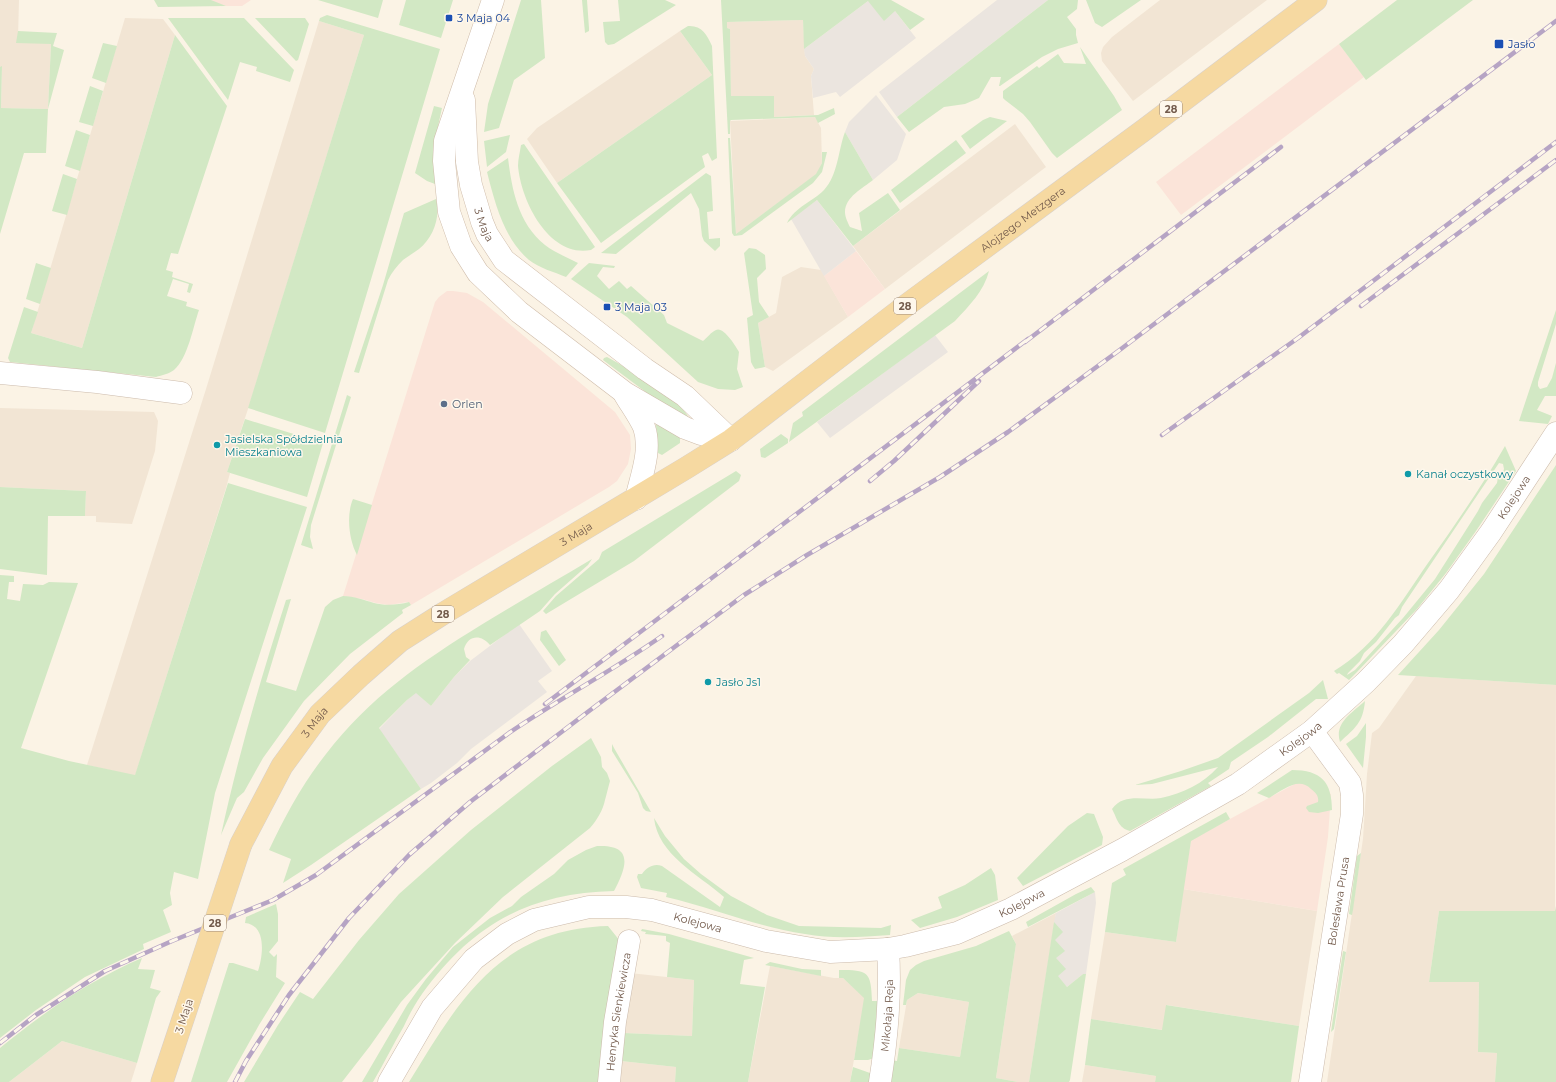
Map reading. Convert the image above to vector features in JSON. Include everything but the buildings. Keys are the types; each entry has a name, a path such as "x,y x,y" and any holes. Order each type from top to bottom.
{"main road":[{"name":"Alojzego Metzgera","path":"731,440 908,304 1144,130 1316,0"},
{"name":"3 Maja","path":"162,1082 241,844 282,766 295,746 320,714 400,641 731,440"}],"street":[{"name":"3 Maja","path":"493,0 464,89 445,141 444,161 449,212 461,246 471,264 490,286 519,312 624,394 693,431 731,440"},
{"name":"3 Maja","path":"464,89 467,162 471,185 482,222 497,251 510,265 646,369 685,396 731,440"},
{"path":"0,373 97,382 181,394"},
{"name":"3 Maja","path":"624,394 641,421 646,435 645,461 636,499"},
{"name":"Kolejowa","path":"389,1082 432,1008 474,959 507,934 534,920 588,908 626,907 652,910 774,942 830,952 888,949 905,946 957,933 1010,909 1122,850 1223,794 1312,731 1366,682 1403,644 1449,590 1491,532 1556,433"},
{"name":"Bolesława Prusa","path":"1310,1082 1352,814 1352,795 1350,783 1312,731"},
{"name":"Henryka Sienkiewicza","path":"609,1082 615,1022 629,940"},
{"name":"Mikołaja Reja","path":"880,1082 888,1020 888,949"}],"shaded area":[{"path":"0,0 19,0 18,38 51,44 48,109 1,108 2,67 0,67"},
{"path":"211,0 251,0 242,6 226,6"},
{"path":"997,0 1048,0 897,117 879,92"},
{"path":"1160,0 1267,0 1133,101 1102,61 1101,53 1103,47 1112,37"},
{"path":"868,1 895,11 916,38 840,97 836,92 813,98 811,76 814,69 805,56 804,49"},
{"path":"125,18 163,19 175,35 82,348 31,333"},
{"path":"803,20 805,56 814,69 811,76 814,115 774,117 774,96 731,96 730,29 727,28 727,22"},
{"path":"319,21 364,35 250,403 227,472 230,473 226,488 135,776 87,765 206,389"},
{"path":"680,31 712,75 557,183 527,139 537,128"},
{"path":"1339,44 1364,77 1181,215 1156,182"},
{"path":"876,95 906,134 897,160 873,180 845,132 849,122"},
{"path":"815,117 821,128 822,163 817,174 736,234 730,121"},
{"path":"1015,124 1046,167 885,289 853,246"},
{"path":"817,200 856,251 824,276 791,219"},
{"path":"856,251 885,289 848,317 824,276"},
{"path":"801,267 821,270 848,317 773,371 765,367 758,323 776,313 782,277"},
{"path":"447,291 467,293 483,302 615,412 630,435 631,449 628,464 617,481 609,487 411,605 408,602 389,605 343,596 435,302"},
{"path":"935,335 948,352 830,438 817,422"},
{"path":"0,408 154,412 158,421 155,451 132,524 96,522 96,516 85,516 86,491 0,487"},
{"path":"519,624 552,671 538,681 547,692 471,749 457,763 421,789 379,729 416,692 431,706 454,677 470,661"},
{"path":"1416,676 1556,685 1555,911 1439,911 1429,982 1479,982 1478,1052 1497,1053 1495,1082 1327,1082 1363,839 1367,774 1372,733 1379,728"},
{"path":"1304,779 1331,794 1328,837 1317,911 1183,889 1191,840"},
{"path":"1183,889 1317,911 1299,1026 1167,1005 1163,1030 1091,1019 1105,932 1176,942"},
{"path":"1095,892 1096,903 1086,974 1083,974 1067,987 1057,976 1054,922 1056,913"},
{"path":"1056,913 1029,1082 1018,1082 996,1078 1016,944 1012,936"},
{"path":"770,966 834,978 843,978 865,998 850,1082 748,1082"},
{"path":"630,973 694,980 692,1036 624,1033"},
{"path":"918,993 969,1002 960,1057 899,1048 907,1000"},
{"path":"62,1041 137,1063 131,1082 9,1082"},
{"path":"621,1061 676,1067 675,1082 619,1082"},
{"path":"1085,1065 1156,1076 1155,1082 1082,1082"}],"green space":[{"path":"154,0 211,0 226,6 158,7"},
{"path":"318,0 383,0 378,18"},
{"path":"406,0 453,0 441,38 399,25"},
{"path":"521,0 541,0 545,58 514,80 499,128 484,132 488,104"},
{"path":"582,0 587,0 589,31 585,33"},
{"path":"618,0 665,0 676,5 614,44 608,45 605,42 603,22 620,21"},
{"path":"721,0 891,0 925,19 910,30 895,11 884,21 868,1 804,49 803,20 727,22 727,28 730,29 731,96 774,96 774,117 818,115 834,108 835,114 818,123 815,117 731,120 730,134 728,134"},
{"path":"1048,0 1078,0 1077,9 1067,17 1076,29 1078,43 1058,49 1042,57 1000,86 1001,77 991,77 979,98 965,104 944,107 909,132 897,117"},
{"path":"1086,0 1141,0 1102,27 1095,23"},
{"path":"1397,0 1473,0 1366,80 1339,44"},
{"path":"327,15 440,49 325,433 248,408 364,35 319,21 320,18"},
{"path":"168,18 244,18 294,70 290,82 256,71 257,67 240,62 228,100"},
{"path":"255,18 305,18 309,24 298,60 296,61"},
{"path":"688,26 697,27 703,31 712,46 717,158 712,161 708,153 702,156 705,167 601,243 557,183 712,75 680,31"},
{"path":"18,31 57,33 53,46 64,50 48,109 51,44 16,43"},
{"path":"175,35 227,106 178,254 171,253 166,270 173,272 172,277 193,284 190,293 187,292 189,284 173,279 167,296 187,302 186,306 199,310 190,342 183,358 174,370 156,377 10,362 8,358 24,307 38,312 31,333 82,348"},
{"path":"103,43 117,46 106,83 92,78"},
{"path":"1080,47 1122,110 1057,158 1023,114 1003,98 1003,91 1037,66 1039,68 1058,54 1064,63 1086,64"},
{"path":"2,66 1,108 48,109 46,153 24,153 0,234 0,67"},
{"path":"90,86 103,91 93,126 79,122"},
{"path":"434,106 442,108 435,140 435,184 427,181 415,173"},
{"path":"990,117 1007,121 970,149 961,136 983,120"},
{"path":"76,130 90,135 80,171 65,166"},
{"path":"845,132 873,180 855,193 848,202 845,214 850,227 862,231 859,213 888,193 900,210 853,246 817,200 787,223 794,213 824,190 829,184 835,170"},
{"path":"510,135 506,152 487,167 484,141"},
{"path":"728,138 730,138 736,234 816,174 822,163 822,152 827,152 822,172 813,183 742,235 734,236 732,233"},
{"path":"956,140 966,153 900,203 891,190"},
{"path":"524,144 595,247 591,250 576,250 562,245 550,236 531,210 520,180 518,166 521,145"},
{"path":"508,158 514,194 522,216 528,227 549,248 578,263 566,277 542,268 529,260 513,242 507,231 497,208 487,172"},
{"path":"706,173 711,176 713,211 707,212 709,239 720,238 720,246 715,251 704,241 702,236 699,209 691,193 616,254 601,253"},
{"path":"63,174 77,179 67,215 52,211"},
{"path":"436,199 437,220 435,227 424,244 401,262 388,280 359,373 354,372 383,285 404,213"},
{"path":"749,248 756,249 765,255 766,269 757,278 759,302 769,317 758,323 765,367 755,369 751,362 747,318 753,315 744,253"},
{"path":"36,263 51,268 40,304 26,299"},
{"path":"589,263 615,266 614,268 603,267 597,276 609,289 619,281 627,289 631,286 664,315 667,323 703,341 716,330 722,331 726,334 739,352 737,369 743,387 735,390 718,389 698,382 627,317 571,279"},
{"path":"989,271 980,292 955,321 789,442 793,423 803,416 802,412"},
{"path":"1556,310 1556,324 1538,382 1540,389 1547,387 1552,378 1556,363 1556,396 1545,396 1537,410 1552,416 1548,424 1519,421"},
{"path":"607,357 652,383 674,399 689,418 683,420 603,360"},
{"path":"347,395 351,397 311,525 310,537 313,549 301,545"},
{"path":"245,419 323,443 307,497 227,472"},
{"path":"657,424 680,437 680,443 662,455 658,453"},
{"path":"781,434 788,439 788,443 765,458 761,457 760,449"},
{"path":"1505,446 1516,471 1446,573 1417,609 1349,680 1339,673 1337,674 1334,671 1363,649 1387,622 1478,491","holes":["1499,463 1503,464 1504,469 1498,477 1497,483 1482,503 1435,579 1403,618 1355,670 1347,675 1360,661 1364,653 1376,642 1399,615 1402,607"]},
{"path":"1556,465 1556,685 1398,675 1439,630 1484,574"},
{"path":"736,471 741,475 739,481 634,561 546,614 543,611 556,596 599,559 602,552"},
{"path":"228,483 307,507 215,793 198,879 174,872 170,893 172,905 163,910 171,932 143,944 144,949 85,977 36,1010 0,1038 0,575 14,576 14,582 9,582 7,599 20,601 23,584 43,585 49,582 78,583 21,748 69,761 135,775"},
{"path":"0,487 86,491 85,516 48,516 47,575 0,569"},
{"path":"353,499 372,505 357,555 350,535 349,527"},
{"path":"592,559 588,565 555,594 540,611 490,645 483,639 479,638 468,641 464,649 466,657 470,660 454,677 431,706 416,693 379,728 421,789 283,883 291,859 269,850 288,812 310,776 326,754 360,715 397,682 417,667 481,625"},
{"path":"343,596 355,597 383,605 409,602 411,605 402,610 403,613 350,654 304,701 263,758 244,792 237,798 221,835 250,717 286,600 291,599 266,682 296,691 325,607 333,600"},
{"path":"546,630 566,660 559,666 540,640 541,632"},
{"path":"1323,680 1328,699 1316,699 1268,737 1231,762 1229,769 1208,783 1211,786 1130,831 1126,830 1120,825 1112,809 1122,801 1135,798 1155,799 1177,793 1199,783 1218,767 1152,784 1135,785 1218,758 1309,693"},
{"path":"1365,701 1360,720 1354,729 1340,742 1340,729 1345,719"},
{"path":"1366,723 1363,768 1346,744 1357,736"},
{"path":"591,738 601,757 602,767 607,773 610,781 603,807 595,822 590,828 503,897 455,943 401,1002 342,1082 244,1082 278,1025 300,992 313,999 359,940 399,894 471,830 552,766"},
{"path":"612,744 651,812 646,811 643,808 638,793 612,751"},
{"path":"1292,770 1310,772 1323,780 1330,792 1332,810 1318,813 1309,812 1306,808 1307,806 1318,802 1318,796 1306,785 1295,784 1269,798 1257,793"},
{"path":"1226,812 1230,819 1191,841 1176,942 1105,932 1112,883 1126,875 1123,869"},
{"path":"1087,813 1094,814 1103,837 1102,845 1023,886 1017,878 1068,826"},
{"path":"654,818 665,836 684,859 701,874 731,896 767,915 799,926 881,928 891,925 890,935 836,937 815,936 787,931 666,897 667,893 641,888 637,877 638,874 642,874 651,866 659,865 720,907 724,897 691,872 671,853 663,843 657,831"},
{"path":"597,846 609,846 622,853 624,866 619,882 614,891 583,893 555,898 529,906 504,917 482,932 461,949 441,970 422,994 373,1082 362,1082 407,1005 426,979 453,947 490,918 512,906 521,897 554,874 568,860"},
{"path":"1361,853 1352,915 1349,914 1357,856"},
{"path":"991,868 995,875 998,900 957,917 920,928 911,920 942,908 938,897 965,885"},
{"path":"1091,887 1095,892 1028,927 1026,922"},
{"path":"276,904 278,914 278,941 269,952 274,957 277,954 276,977 285,983 259,1025 227,1082 191,1082 229,963 258,971 262,942 257,929 252,925 245,923 246,917"},
{"path":"1556,906 1556,1082 1495,1082 1497,1053 1478,1052 1479,982 1429,982 1439,911 1555,911"},
{"path":"1054,922 1063,932 1055,940 1065,951 1056,958 1066,969 1058,976 1067,987 1083,974 1086,974 1070,1080 1069,1082 1029,1082"},
{"path":"608,926 620,941 601,1082 409,1082 446,1023 466,997 487,974 511,955 539,940 571,930"},
{"path":"642,929 669,934 754,958 744,960 740,984 765,987 748,1082 675,1082 676,1067 621,1061 624,1033 692,1036 694,980 667,977 670,943 666,941 666,936 645,934 646,932 641,931"},
{"path":"1009,931 1016,944 996,1078 1018,1082 888,1082 891,1060 897,1061 899,1048 960,1057 969,1002 918,993 907,1000 906,1005 903,1005 906,980 910,970 924,961 976,946"},
{"path":"1343,951 1346,952 1334,1029 1331,1032"},
{"path":"142,958 138,969 155,970 150,988 161,991 156,998 137,1063 62,1041 9,1082 0,1082 0,1048 33,1022 68,998 104,976"},
{"path":"770,962 802,969 821,970 821,976 765,965"},
{"path":"839,970 856,971 866,974 869,978 872,1001 879,1001 874,1058 868,1060 854,1060 864,998 843,978 839,978"},
{"path":"1166,1005 1299,1026 1291,1082 1155,1082 1156,1076 1085,1065 1091,1019 1162,1030"},
{"path":"853,1067 870,1073 873,1082 850,1082"}],"railway":[{"path":"235,1082 246,1061 289,995 349,918 409,855 470,802 744,595 807,555 940,477 1008,432 1121,349 1556,21"},
{"path":"1162,435 1298,338 1556,142"},
{"path":"1025,342 1281,147"},
{"path":"1361,306 1556,160"},
{"path":"545,704 1028,339"},
{"path":"870,481 894,461 979,381"},
{"path":"0,1043 36,1015 105,971 172,941 273,900 316,875 509,733 662,636"}],"place":[{"name":"3 Maja 04","path":"449,18"},
{"name":"Jasło","path":"1499,44"},
{"name":"3 Maja 03","path":"607,307"},
{"name":"Orlen","path":"444,404"},
{"name":"Jasielska Spółdzielnia Mieszkaniowa","path":"217,445"},
{"name":"Kanał oczystkowy","path":"1408,474"},
{"name":"Jasło Js1","path":"708,682"}]}
